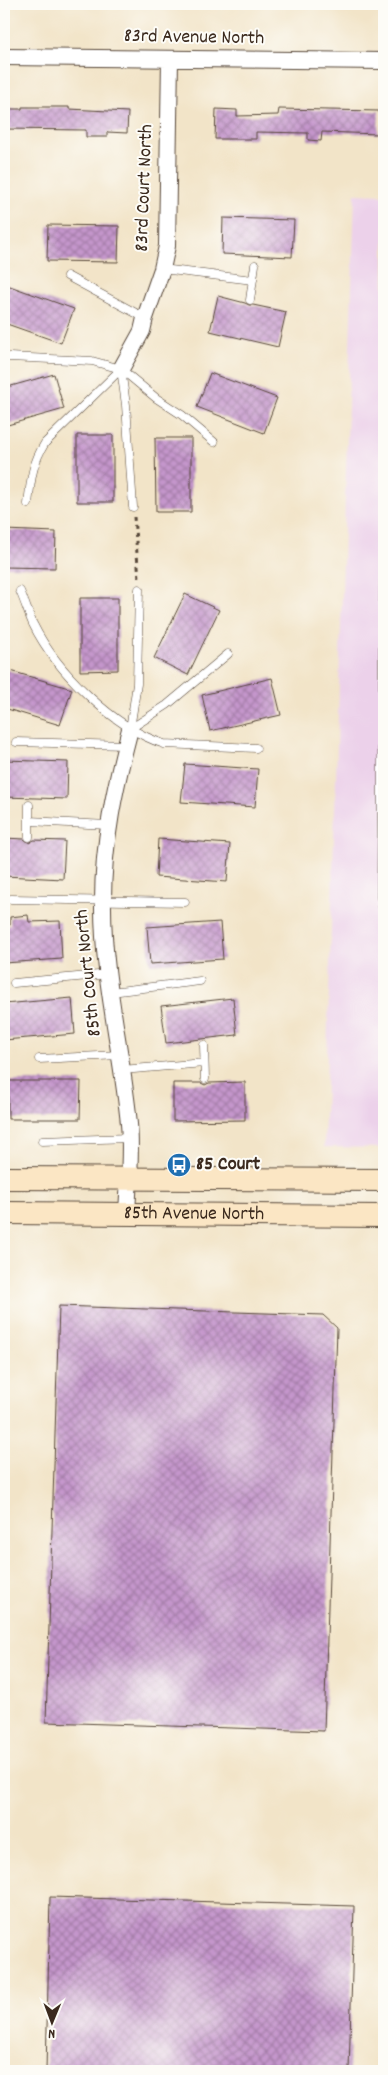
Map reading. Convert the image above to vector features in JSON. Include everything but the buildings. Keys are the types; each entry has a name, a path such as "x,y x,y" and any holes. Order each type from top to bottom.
{"main road":[{"name":"85th Avenue North","path":"4,1178 384,1180"},
{"name":"85th Avenue North","path":"4,1213 384,1216"}],"street":[{"name":"83rd Avenue North","path":"4,57 384,61"},
{"name":"83rd Court North","path":"121,369 142,331 162,269 167,246 170,59"},
{"name":"85th Court North","path":"127,1215 130,1138 108,974 103,900 108,825 115,786 130,729"}],"lane":[{"path":"250,300 255,265"},
{"path":"162,269 253,280"},
{"path":"67,276 145,318"},
{"path":"9,357 92,361 121,369 214,442"},
{"path":"28,504 32,471 36,457 45,442 121,369"},
{"path":"121,369 126,405 133,507"},
{"path":"384,515 381,897 384,919"},
{"path":"130,729 137,684 139,589"},
{"path":"20,591 33,624 65,672 130,729 164,744 256,748"},
{"path":"130,729 167,705 228,654"},
{"path":"16,742 126,745"},
{"path":"29,805 29,837"},
{"path":"29,821 108,825"},
{"path":"11,899 185,902"},
{"path":"14,983 108,974"},
{"path":"111,992 200,980"},
{"path":"204,1045 205,1079"},
{"path":"39,1059 204,1063"},
{"path":"42,1141 130,1138"}],"path":[{"path":"133,507 139,589"}],"shaded area":[{"path":"355,194 384,195 384,1148 324,1147"}],"place":[{"name":"85 Court","path":"179,1165"}]}
